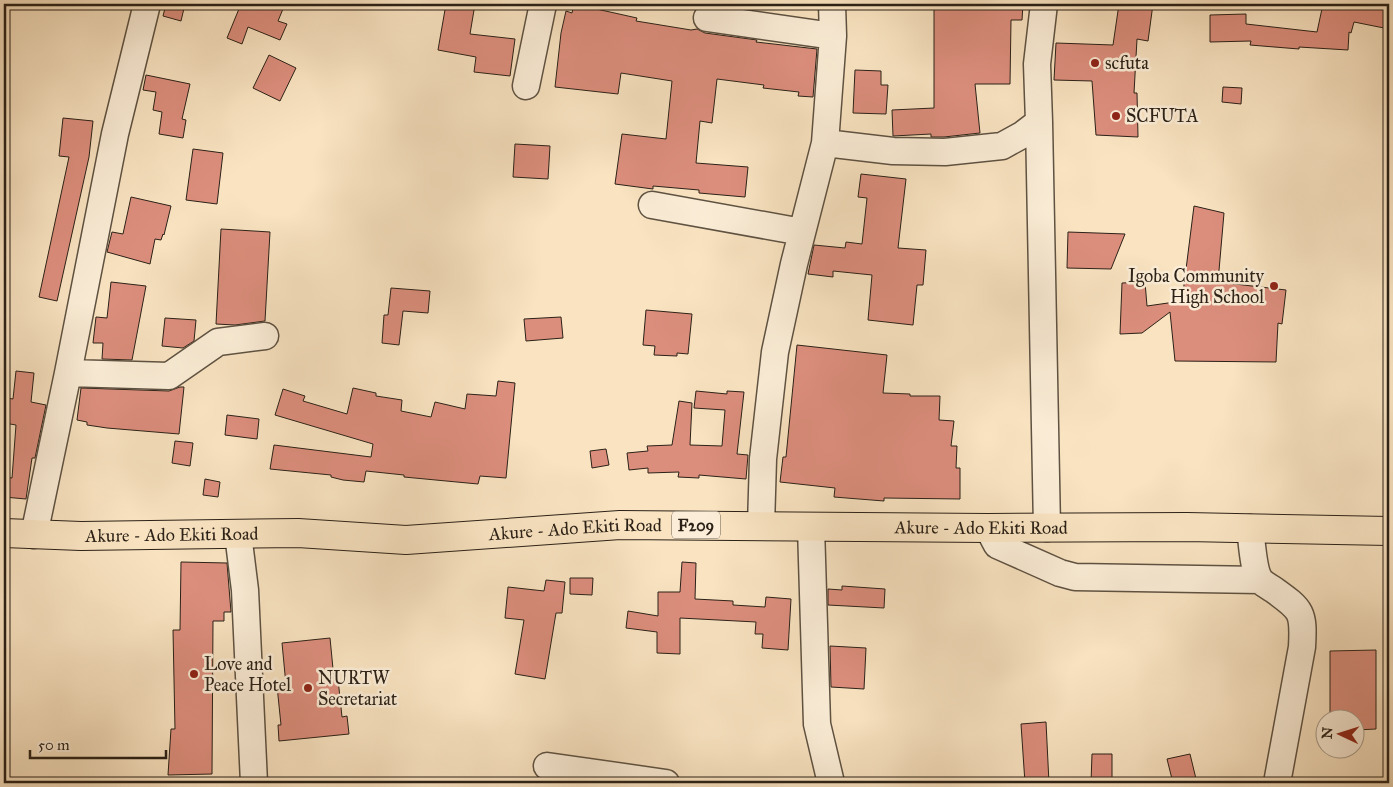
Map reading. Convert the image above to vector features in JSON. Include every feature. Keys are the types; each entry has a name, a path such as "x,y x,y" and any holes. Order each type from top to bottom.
{"main road":[{"name":"Akure - Ado Ekiti Road","path":"4,533 34,535 298,533 406,540 620,525 988,528 1187,527 1389,531"}],"street":[{"path":"34,535 115,134 147,4"},
{"path":"526,86 542,4"},
{"path":"761,526 763,459 774,352 825,142 833,36 832,4"},
{"path":"1044,4 1037,64 1047,528"},
{"path":"707,18 833,36"},
{"path":"825,142 894,151 945,152 1002,146 1022,135 1039,122"},
{"path":"652,205 802,232"},
{"path":"68,373 169,376 218,342 265,336"},
{"path":"811,527 817,724 831,783"},
{"path":"988,528 997,545 1060,573 1075,577 1260,580"},
{"path":"1250,528 1256,568 1260,580 1295,606 1301,614 1303,630 1302,647 1276,783"},
{"path":"238,534 245,590 254,783"},
{"path":"547,766 666,783"}],"building":[{"path":"166,4 185,4 181,21 163,16"},
{"path":"241,4 285,4 278,21 287,24 280,40 248,27 242,44 227,38"},
{"path":"446,4 475,4 470,34 515,39 510,76 474,72 476,57 438,50"},
{"path":"574,4 637,18 636,21 691,30 697,29 705,33 757,40 756,42 817,49 813,97 798,96 799,92 763,88 764,85 717,79 712,123 700,121 696,163 748,167 745,197 699,193 699,190 653,186 653,189 615,184 622,134 666,139 672,81 621,73 618,94 555,87 561,33 566,11 572,13"},
{"path":"934,4 1023,4 1022,20 1011,20 1010,84 975,84 980,133 944,137 931,137 931,134 893,136 892,110 934,108"},
{"path":"1119,4 1153,4 1148,41 1137,39 1134,93 1137,93 1138,137 1096,135 1092,81 1054,80 1056,43 1113,45"},
{"path":"1323,4 1389,4 1389,29 1354,22 1351,33 1349,32 1348,50 1250,45 1251,41 1210,42 1210,15 1246,14 1246,24 1317,32"},
{"path":"269,55 296,68 280,101 253,88"},
{"path":"855,70 881,71 881,85 888,85 886,114 853,113"},
{"path":"146,75 190,84 182,119 186,120 183,138 159,134 162,112 153,110 156,92 143,90"},
{"path":"1223,87 1242,88 1241,104 1222,102"},
{"path":"63,118 93,121 89,157 57,301 39,297 69,157 59,156"},
{"path":"515,144 550,146 548,179 513,177"},
{"path":"193,149 223,153 217,204 186,200"},
{"path":"861,174 906,179 898,248 926,250 923,285 917,285 913,325 868,320 872,275 833,271 833,277 808,274 814,245 845,248 846,242 862,244 867,198 858,197"},
{"path":"131,197 171,206 164,235 161,240 155,239 150,264 107,252 112,232 123,234"},
{"path":"1194,206 1224,213 1218,282 1286,290 1282,324 1278,323 1276,362 1175,361 1170,312 1142,333 1120,334 1122,283 1145,282 1147,306 1182,301"},
{"path":"221,229 270,232 265,321 235,325 216,324"},
{"path":"1068,232 1125,234 1111,269 1067,268"},
{"path":"111,282 146,286 132,360 102,359 103,343 93,343 96,317 107,318"},
{"path":"391,288 430,291 428,313 403,311 399,345 382,343 384,315 388,315"},
{"path":"646,310 692,314 688,354 677,353 677,356 654,355 655,346 643,345"},
{"path":"561,317 563,338 526,341 524,319"},
{"path":"165,318 196,320 194,341 183,348 162,346"},
{"path":"797,345 887,355 883,393 910,394 910,396 940,396 939,420 954,421 951,446 957,446 956,468 960,468 960,499 884,498 884,501 834,497 835,488 780,482 783,457 786,457"},
{"path":"16,371 34,373 31,402 46,405 35,458 32,458 26,499 4,497 4,477 12,478 16,425 4,423 4,417 7,398 13,399"},
{"path":"498,381 515,383 506,478 480,476 478,484 404,477 404,475 366,471 364,482 343,480 331,477 331,475 270,469 274,445 371,457 373,444 275,415 283,389 305,396 303,401 347,414 353,388 376,393 376,396 402,400 401,411 431,417 435,402 465,409 467,394 496,396"},
{"path":"184,387 179,434 107,428 87,425 87,422 77,420 81,388 169,391"},
{"path":"696,391 727,394 727,391 744,392 737,454 748,455 746,479 699,475 699,478 678,477 679,472 648,473 648,468 629,470 627,453 648,451 647,446 672,445 679,401 692,403 690,445 722,446 725,410 694,408"},
{"path":"227,415 259,419 257,439 225,435"},
{"path":"175,441 193,443 190,466 172,463"},
{"path":"606,449 609,465 592,468 590,451"},
{"path":"205,479 220,482 218,497 203,495"},
{"name":"Love and Peace Hotel","path":"181,562 227,563 231,612 224,612 224,621 213,621 212,774 168,775 171,729 175,729 173,630 180,630"},
{"path":"682,562 696,563 695,599 733,601 733,605 765,607 766,597 791,599 788,650 762,648 763,634 755,634 756,622 680,618 680,654 657,653 657,632 626,628 628,611 658,616 658,592 680,592"},
{"path":"570,578 593,578 592,595 570,594"},
{"path":"546,580 565,582 562,613 556,613 545,679 515,674 524,620 505,618 508,587 544,591"},
{"path":"842,586 885,589 884,608 828,605 828,589 842,590"},
{"name":"NURTW Secretariat","path":"330,638 334,679 338,679 342,717 347,716 349,734 279,741 278,725 281,725 277,686 286,685 282,643"},
{"path":"830,646 866,648 864,689 831,687"},
{"path":"1376,650 1376,729 1366,730 1366,710 1330,710 1330,651"},
{"path":"1046,722 1049,783 1025,783 1021,724"},
{"path":"1092,754 1112,754 1112,783 1091,783"},
{"path":"1190,754 1197,783 1173,783 1167,759"}],"place":[{"name":"scfuta","path":"1095,63"},
{"name":"SCFUTA","path":"1116,116"},
{"name":"Igoba Community High School","path":"1274,286"},
{"name":"Love and Peace Hotel","path":"194,674"},
{"name":"NURTW Secretariat","path":"308,688"}]}
